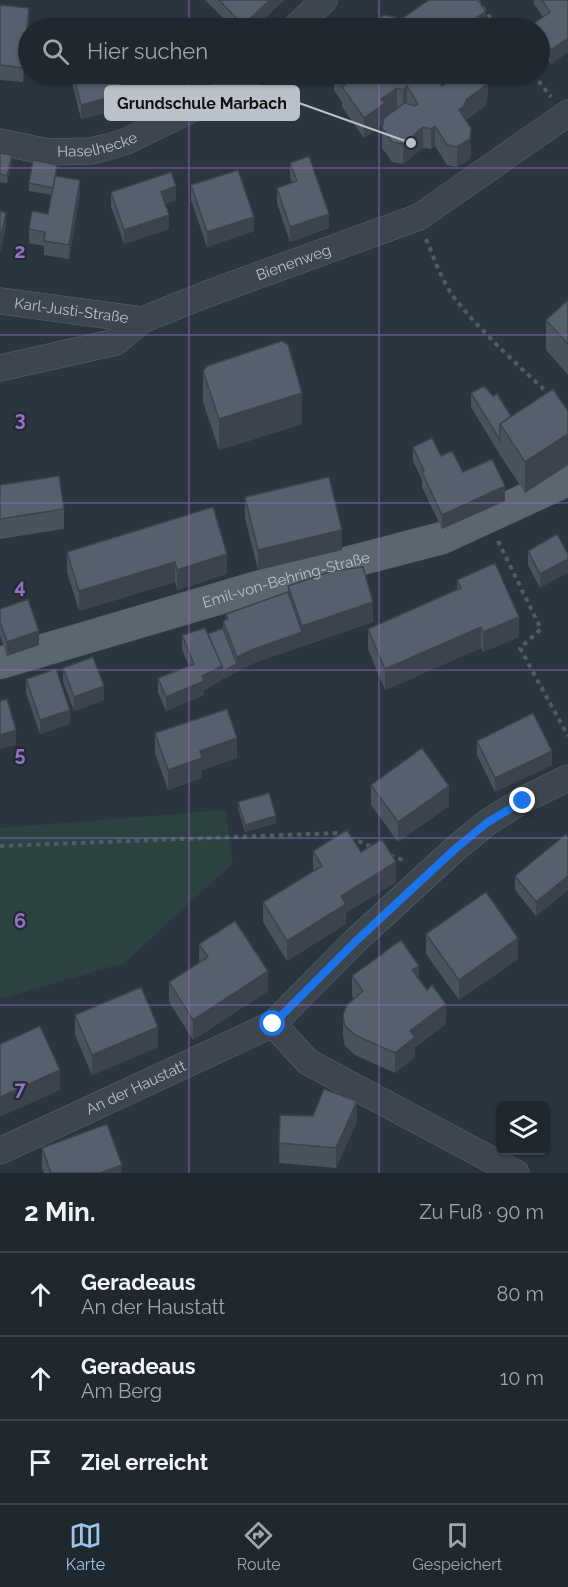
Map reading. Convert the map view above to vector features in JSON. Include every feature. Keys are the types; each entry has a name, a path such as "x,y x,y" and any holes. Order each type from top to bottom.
{"main road":[{"name":"Emil-von-Behring-Straße","path":"0,663 285,579 442,538 568,480"}],"street":[{"path":"306,18 324,0"},
{"name":"Haselhecke","path":"0,142 48,152 91,151 108,147 127,141 225,93 237,84"},
{"name":"Bienenweg","path":"0,368 117,342 142,320 419,217 562,108"},
{"name":"Karl-Justi-Straße","path":"0,301 142,320"},
{"name":"An der Haustatt","path":"0,1151 273,1024 356,941 488,822 568,778"},
{"path":"273,1024 308,1062 516,1173"}],"path":[{"path":"477,0 490,18"},
{"path":"542,84 562,108"},
{"path":"422,230 442,278 456,300 552,397"},
{"path":"487,519 541,630 520,648 568,736"},
{"path":"0,846 339,833 431,872"}],"green space":[{"path":"226,810 233,863 124,963 0,999 0,828"}],"building":[{"path":"219,0 270,0 251,18 236,18"},
{"path":"429,0 478,0 486,11 476,18 403,18"},
{"path":"542,0 568,0 568,38 551,50 550,18 542,18 550,12"},
{"path":"0,5 29,8 28,18 18,18 18,67 0,65"},
{"path":"384,15 396,18 379,18"},
{"path":"76,84 120,84 122,94 81,105"},
{"path":"486,84 466,100 464,106 459,110 471,128 470,139 457,147 447,145 435,126 431,129 423,127 403,144 392,142 382,128 384,118 405,103 415,106 418,104 407,86 403,90 397,88 381,99 385,103 364,118 342,87 345,85"},
{"path":"0,153 12,155 7,176 0,174"},
{"path":"309,156 329,214 290,227 277,188 297,181 290,163"},
{"path":"33,160 57,165 53,188 29,183"},
{"path":"238,170 254,217 207,232 191,185"},
{"path":"171,172 176,186 161,192 169,215 124,230 111,192"},
{"path":"55,176 80,180 69,245 44,241 45,232 29,229 32,211 48,214"},
{"path":"0,211 6,213 0,240"},
{"path":"568,300 568,344 546,320"},
{"path":"282,341 288,345 302,393 219,419 203,371 207,366"},
{"path":"484,386 493,396 497,394 511,416 500,424 500,440 471,393"},
{"path":"553,389 568,411 568,434 525,462 500,424"},
{"path":"432,438 441,456 452,451 463,472 492,459 505,486 442,515 413,447"},
{"path":"59,476 64,509 0,519 0,485"},
{"path":"329,477 342,530 258,550 245,497"},
{"path":"213,507 227,554 177,570 175,562 79,591 67,552"},
{"path":"557,534 568,554 568,559 540,574 528,551"},
{"path":"495,563 519,617 483,632 481,627 385,669 368,629 461,588 457,580"},
{"path":"363,567 373,602 302,626 288,586 332,571"},
{"path":"288,592 302,632 237,657 223,621 228,619 226,614"},
{"path":"28,599 39,631 7,642 0,622 0,609"},
{"path":"205,628 222,666 202,676 204,681 166,697 158,678 194,664 182,635"},
{"path":"223,628 237,664 223,671 208,634"},
{"path":"93,657 104,686 74,697 63,668"},
{"path":"56,669 70,710 40,720 26,679"},
{"path":"7,699 16,730 0,735 0,701"},
{"path":"227,709 237,738 200,751 202,758 168,770 155,733"},
{"path":"533,713 552,751 495,778 477,741"},
{"path":"422,748 449,786 398,822 371,785"},
{"path":"269,793 276,816 245,825 238,802"},
{"path":"347,830 361,852 382,839 396,862 341,896 346,904 287,941 263,902 322,866 313,851"},
{"path":"566,834 568,837 568,876 536,902 515,876"},
{"path":"486,892 518,938 459,980 426,934"},
{"path":"235,921 268,971 193,1020 169,982 208,957 199,944"},
{"path":"401,940 419,966 412,970 427,990 432,985 446,1004 410,1031 415,1037 395,1053 355,1035 345,1026 343,1015 347,1005 363,991 352,976"},
{"path":"141,987 158,1027 92,1055 75,1015"},
{"path":"40,1026 60,1070 0,1097 0,1044"},
{"path":"324,1089 357,1101 336,1148 279,1143 280,1115 313,1116"},
{"path":"107,1124 122,1165 100,1173 51,1173 42,1148"}],"place":[{"name":"Grundschule Marbach","path":"411,143"}],"route":[{"path":"273,1024 356,941 455,849 488,822 523,801"}]}
